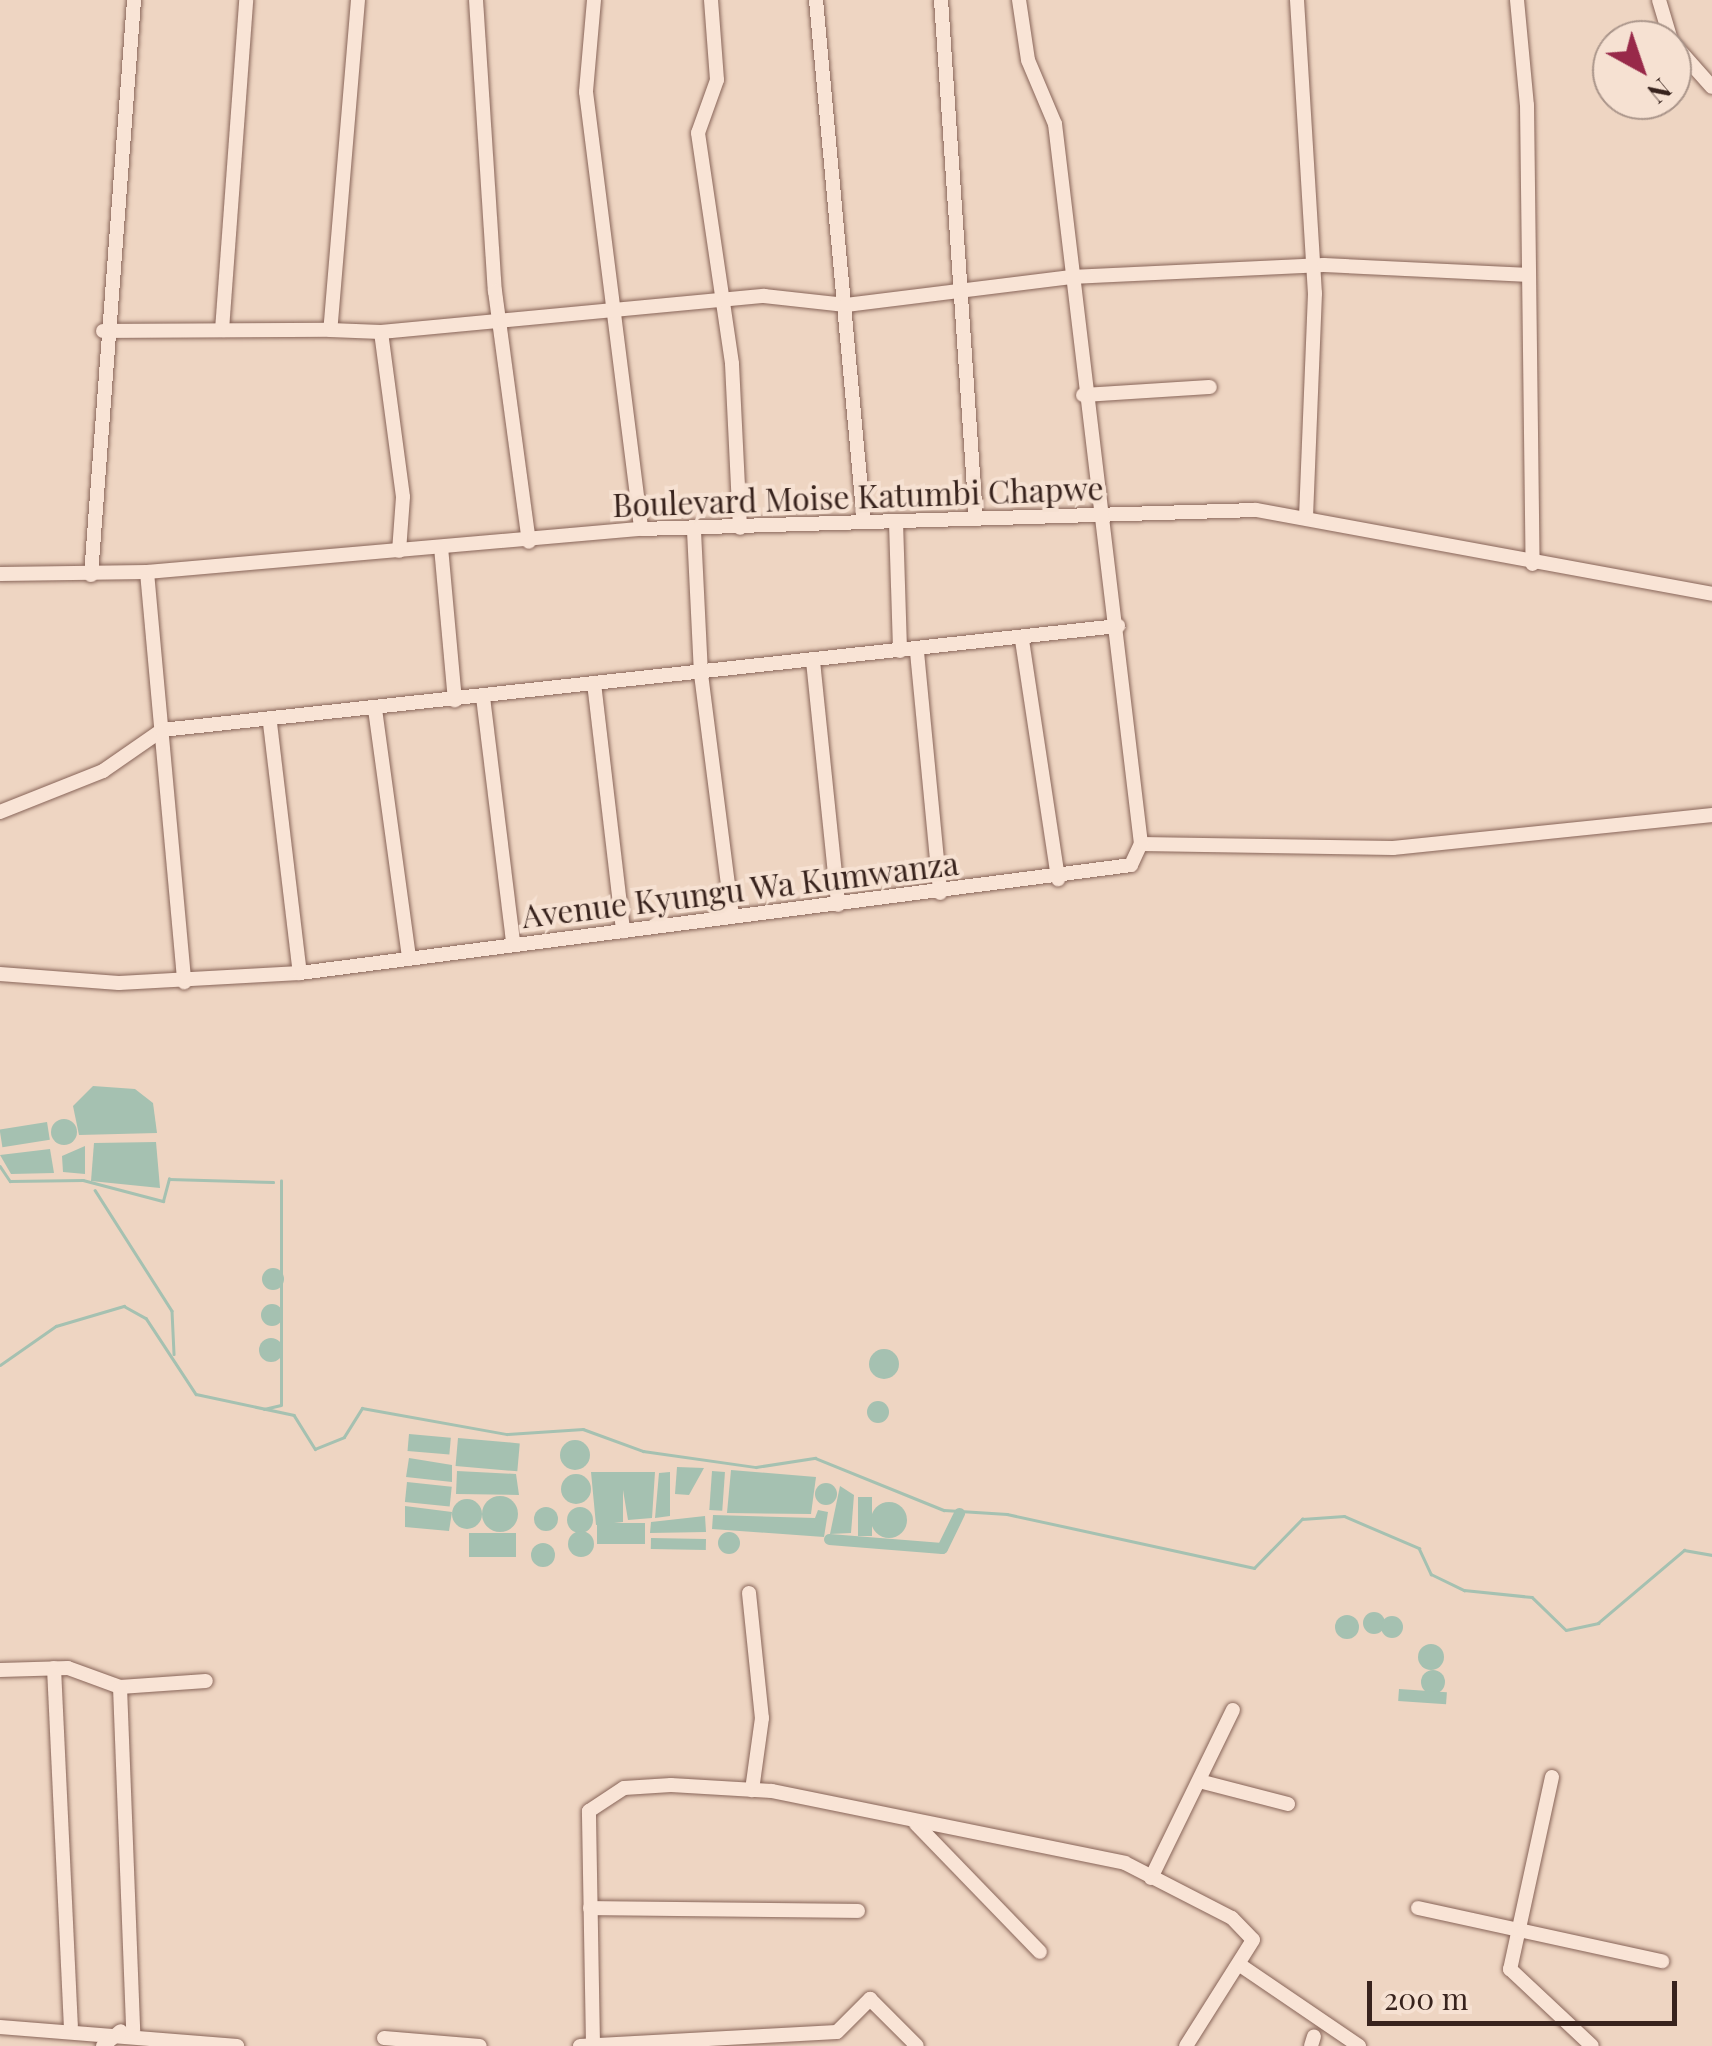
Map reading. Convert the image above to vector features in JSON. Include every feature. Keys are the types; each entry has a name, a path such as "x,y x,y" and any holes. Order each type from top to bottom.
{"street":[{"path":"91,575 103,330 134,0"},
{"path":"222,330 246,0"},
{"path":"330,330 358,0"},
{"path":"476,0 500,323 529,542"},
{"path":"594,0 586,92 611,312 642,530"},
{"path":"712,0 716,80 698,133 720,302 740,528"},
{"path":"816,0 864,522"},
{"path":"941,0 976,519"},
{"path":"1019,0 1028,60 1055,124 1083,394 1118,626 1142,844 1393,848 1712,815"},
{"path":"1296,0 1313,267 1306,514"},
{"path":"1517,0 1532,564"},
{"path":"1692,65 1712,88"},
{"path":"103,330 380,332 785,296 846,305 1071,276 1313,267 1525,275"},
{"path":"380,332 402,497 399,550"},
{"path":"1083,394 1210,387"},
{"name":"Boulevard Moise Katumbi Chapwe","path":"0,574 148,572 642,530 1103,514 1306,514 1532,564 1712,594"},
{"path":"896,522 900,651"},
{"path":"694,531 700,674 732,918"},
{"path":"440,547 455,700"},
{"path":"148,572 184,982"},
{"path":"0,812 103,771 162,730 270,723 1118,626"},
{"path":"1022,640 1058,879"},
{"path":"917,652 940,893"},
{"path":"812,661 838,905"},
{"path":"594,683 623,930"},
{"path":"483,697 513,943"},
{"path":"375,708 410,958"},
{"path":"270,723 300,973"},
{"name":"Avenue Kyungu Wa Kumwanza","path":"0,974 184,982 300,973 513,943 1058,879 1131,865 1142,844"},
{"path":"749,1593 762,1718 752,1790"},
{"path":"54,1668 71,2026"},
{"path":"0,1670 54,1668 120,1687 206,1682"},
{"path":"120,1687 127,2031"},
{"path":"1151,1878 1232,1710"},
{"path":"1552,1777 1518,1934 1514,1978 1592,2046"},
{"path":"1198,1781 1288,1804"},
{"path":"592,2045 588,1811 599,1798 671,1785 752,1790 1018,1848 1105,1855 1151,1878 1250,1934 1240,1965 1186,2046"},
{"path":"916,1824 1040,1952"},
{"path":"590,1908 858,1911"},
{"path":"1418,1908 1518,1934 1662,1961"},
{"path":"1240,1965 1360,2046"},
{"path":"580,2046 688,2045 837,2032 870,1999 917,2046"},
{"path":"0,2027 71,2026 237,2046"},
{"path":"103,2046 127,2031"},
{"path":"384,2038 480,2046"}],"shaded area":[{"path":"93,1086 135,1089 153,1103 157,1133 79,1135 73,1106"},
{"path":"64,1119 73,1123 77,1132 73,1141 64,1145 55,1141 51,1132 55,1123"},
{"path":"47,1122 50,1140 2,1147 0,1129"},
{"path":"156,1142 160,1188 91,1181 94,1143"},
{"path":"85,1146 85,1174 63,1172 62,1156"},
{"path":"50,1149 54,1173 11,1174 0,1155"},
{"path":"269,1268 277,1268 284,1279 277,1290 269,1290 262,1283 262,1275"},
{"path":"272,1304 280,1307 280,1323 272,1326 264,1323 261,1315 264,1307"},
{"path":"271,1338 283,1350 271,1362 259,1350"},
{"path":"884,1349 895,1353 899,1364 895,1375 884,1379 873,1375 869,1364 873,1353"},
{"path":"878,1401 886,1404 886,1420 878,1423 870,1420 867,1412 870,1404"},
{"path":"409,1434 451,1438 449,1455 408,1451"},
{"path":"458,1438 520,1443 517,1471 456,1466"},
{"path":"575,1440 586,1444 590,1455 586,1466 575,1470 564,1466 560,1455 564,1444"},
{"path":"409,1458 452,1465 452,1482 406,1477"},
{"path":"677,1467 704,1468 689,1495 675,1494"},
{"path":"731,1470 816,1477 811,1514 727,1513"},
{"path":"457,1471 516,1474 519,1495 456,1494"},
{"path":"712,1471 725,1472 722,1511 709,1510"},
{"path":"591,1472 655,1472 652,1518 628,1520 623,1490 623,1522 596,1525"},
{"path":"670,1472 670,1516 655,1518 659,1473"},
{"path":"576,1474 587,1478 591,1489 587,1500 576,1504 565,1500 561,1489 565,1478"},
{"path":"407,1482 452,1487 450,1507 405,1502"},
{"path":"826,1483 834,1486 834,1502 826,1505 818,1502 815,1494 818,1486"},
{"path":"840,1486 854,1495 851,1533 830,1534"},
{"path":"500,1496 513,1501 518,1514 513,1527 500,1532 487,1527 482,1514 487,1501"},
{"path":"858,1497 872,1497 872,1536 858,1536"},
{"path":"467,1499 478,1503 482,1514 478,1525 467,1529 456,1525 452,1514 456,1503"},
{"path":"889,1502 901,1508 907,1520 901,1532 889,1538 877,1532 871,1520 877,1508"},
{"path":"405,1506 452,1512 449,1531 405,1527"},
{"path":"546,1507 558,1519 546,1531 534,1519"},
{"path":"580,1507 589,1511 593,1520 589,1529 580,1533 571,1529 567,1520 571,1511"},
{"path":"818,1510 828,1512 824,1537 712,1529 713,1515 815,1518"},
{"path":"705,1516 706,1532 650,1533 651,1522"},
{"path":"597,1523 645,1523 645,1544 597,1544"},
{"path":"581,1531 590,1535 594,1544 590,1553 581,1557 572,1553 568,1544 572,1535"},
{"path":"729,1532 737,1535 737,1551 729,1554 721,1551 718,1543 721,1535"},
{"path":"469,1533 516,1533 516,1557 469,1557"},
{"path":"651,1538 706,1539 706,1550 651,1549"},
{"path":"543,1543 555,1555 543,1567 531,1555"},
{"path":"1374,1612 1382,1615 1382,1631 1374,1634 1366,1631 1363,1623 1366,1615"},
{"path":"1347,1615 1359,1627 1347,1639 1335,1627"},
{"path":"1392,1616 1400,1619 1400,1635 1392,1638 1384,1635 1381,1627 1384,1619"},
{"path":"1431,1644 1440,1648 1444,1657 1440,1666 1431,1670 1422,1666 1418,1657 1422,1648"},
{"path":"1433,1670 1445,1682 1433,1694 1421,1682"},
{"path":"1399,1689 1447,1692 1446,1704 1398,1701"}],"waterway":[{"path":"0,1166 10,1181 83,1180 163,1201 169,1179 273,1182"},
{"path":"264,1409 281,1405 281,1181"},
{"path":"95,1190 172,1311 174,1354"},
{"path":"0,1365 56,1326 124,1306 146,1318 196,1394 294,1415 315,1449 344,1437 362,1408 507,1434 583,1429 643,1451 756,1467 815,1458 944,1510 1007,1514 1254,1568 1302,1519 1344,1516 1419,1548 1431,1574 1464,1590 1532,1597 1566,1630 1598,1623 1684,1550 1712,1555"},
{"path":"829,1539 942,1548 959,1513"}]}
